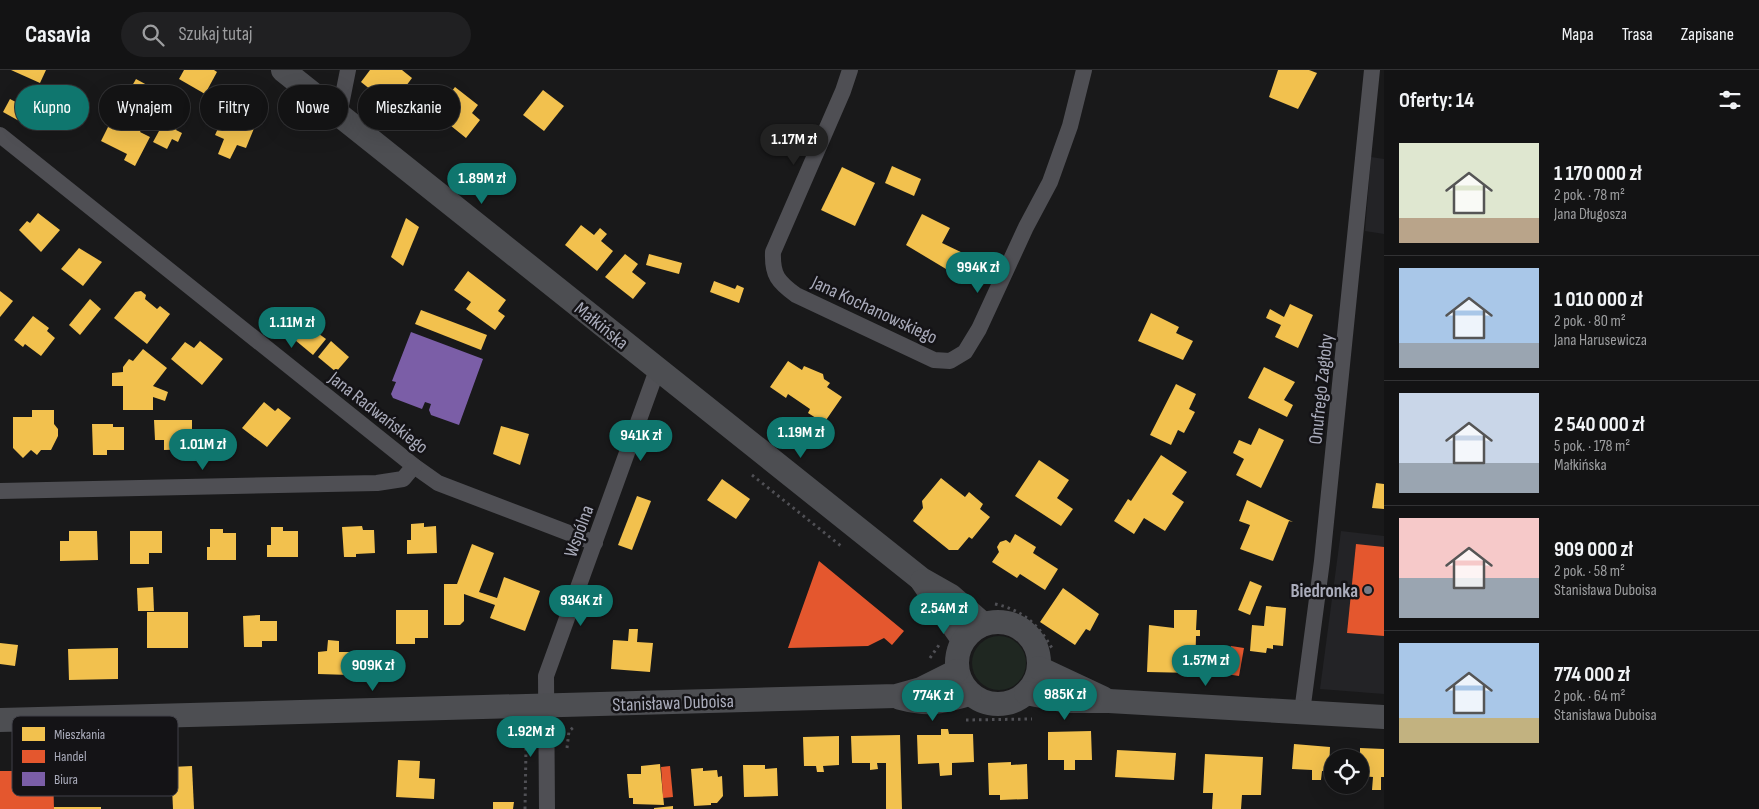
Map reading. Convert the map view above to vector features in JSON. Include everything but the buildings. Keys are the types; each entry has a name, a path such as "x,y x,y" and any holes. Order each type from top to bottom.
{"main road":[{"name":"Małkińska","path":"283,70 302,85"},
{"name":"Małkińska","path":"348,121 921,579 988,614"},
{"name":"Małkińska","path":"921,579 963,640"},
{"path":"1047,662 1026,693 1013,702 998,704 983,702 970,694 962,684 957,671 957,655 963,640 988,614 1000,621 1017,626 1030,636 1038,651 1047,662 1109,701"},
{"name":"Stanisława Duboisa","path":"156,716 896,696 921,689 957,671"},
{"path":"1026,693 1067,701 1109,701 1384,716"},
{"name":"Stanisława Duboisa","path":"896,696 923,704 970,694"}],"street":[{"path":"345,85 348,70"},
{"name":"Jana Kochanowskiego","path":"850,70 843,91 773,252 772,268 782,284 796,295 934,360 950,361 964,352 980,329 1026,227 1050,182 1070,126 1084,70"},
{"name":"Onufrego Zagłoby","path":"1302,712 1322,561 1372,70"},
{"name":"Jana Radwańskiego","path":"0,135 414,466 438,483 595,543"},
{"name":"Wspólna","path":"546,809 546,676 657,370"},
{"path":"0,491 377,483 403,479 414,466"}],"path":[{"path":"988,614 1021,612 1038,629 1047,662"},
{"path":"929,660 938,649 939,641"},
{"path":"567,748 569,731 579,723"},
{"path":"509,729 517,731 526,739 525,809"}],"shaded area":[{"path":"1371,157 1384,159 1384,234 1365,231"},
{"path":"1341,531 1384,536 1384,694 1320,689"},
{"path":"994,636 1004,636 1014,640 1022,648 1026,663 1022,678 1014,686 1004,690 994,690 984,686 976,678 972,668 972,658 976,648 984,640"}],"place":[{"name":"Biedronka","path":"1368,590"}]}
